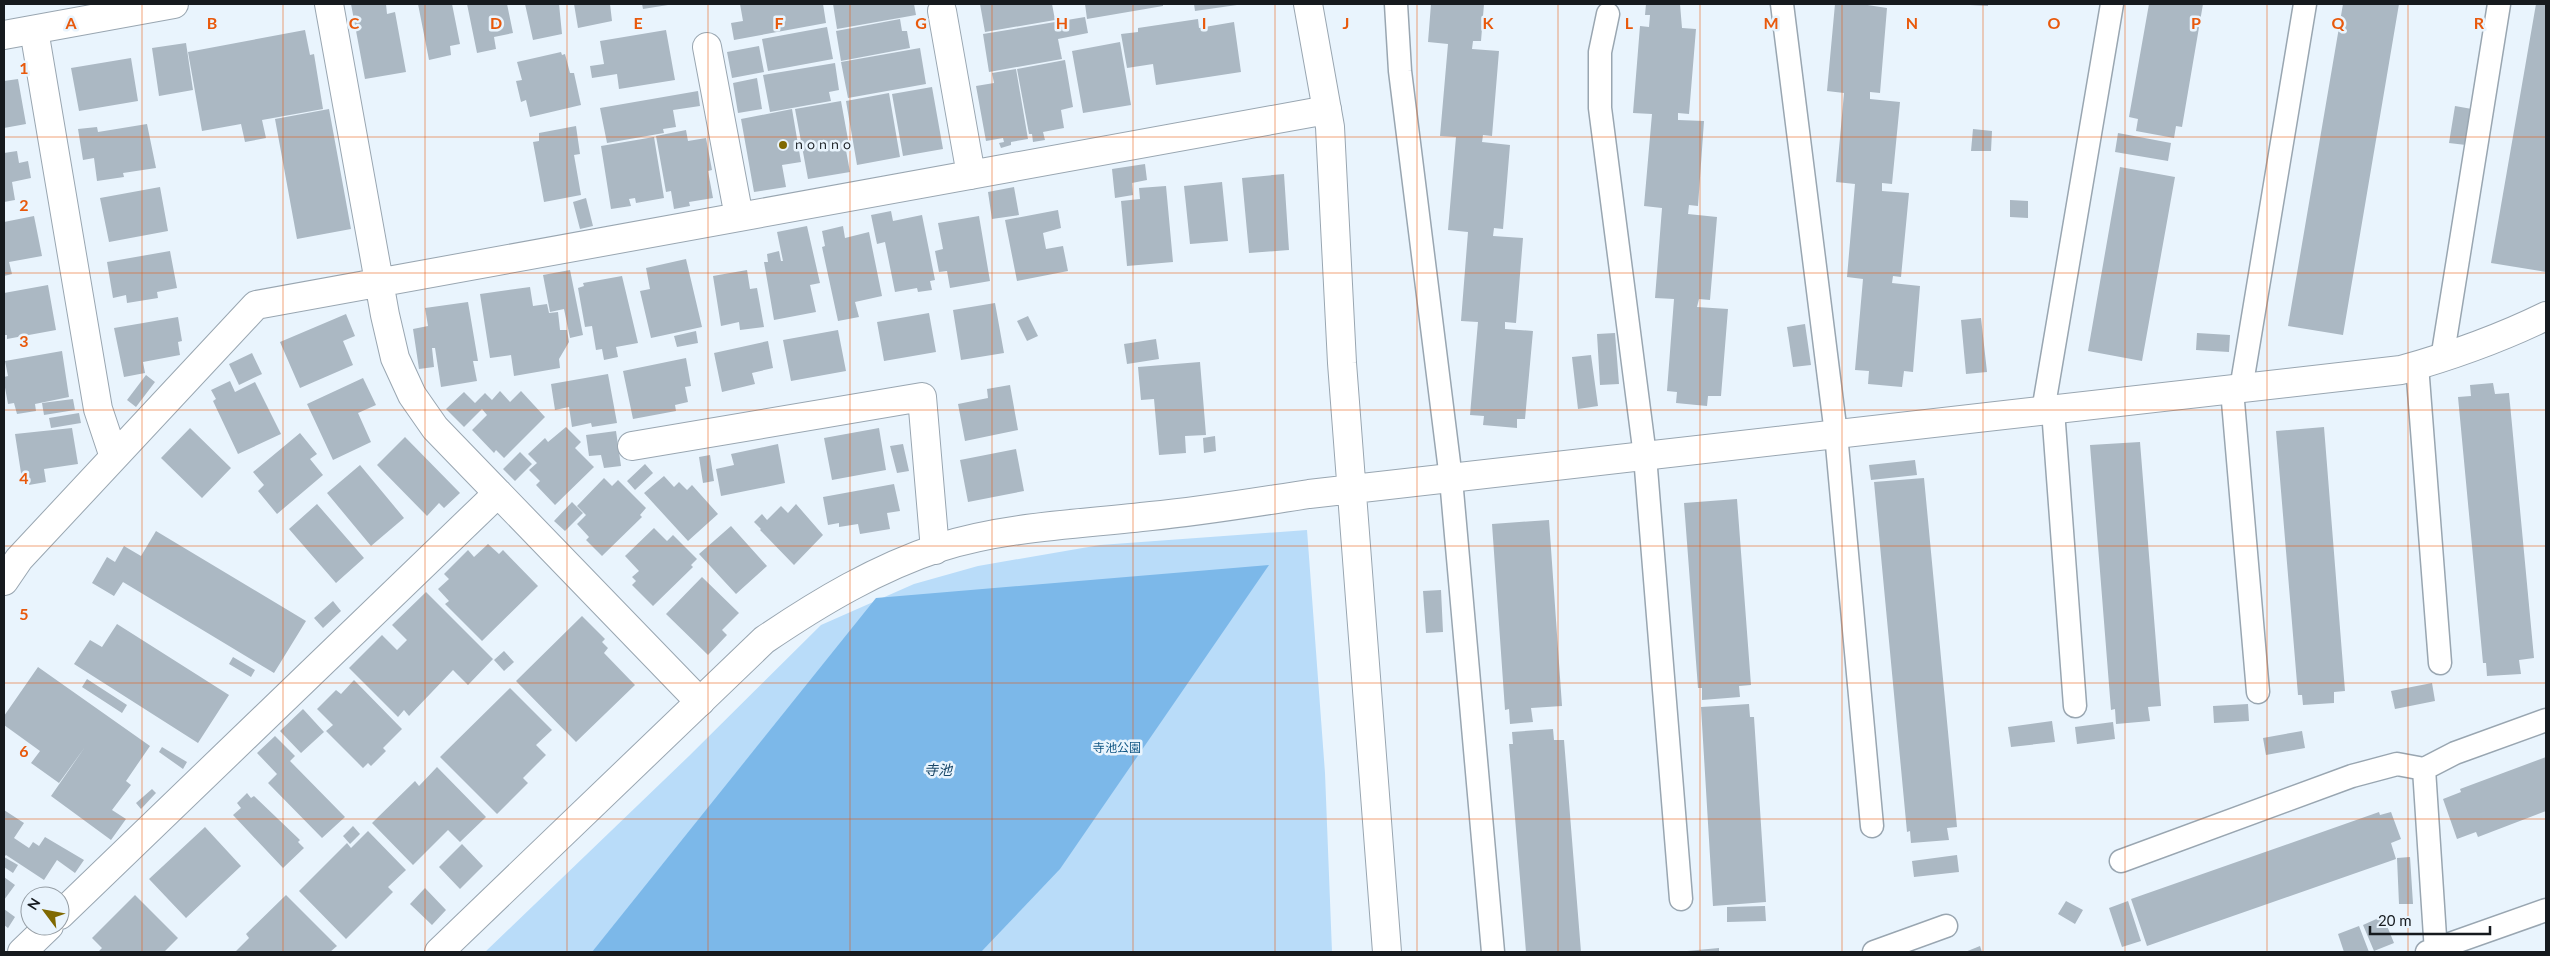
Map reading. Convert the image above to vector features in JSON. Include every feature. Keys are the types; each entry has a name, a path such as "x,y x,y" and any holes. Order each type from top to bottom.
{"street":[{"path":"4,36 174,4"},
{"path":"329,4 379,282 395,358 412,395 436,428 700,702"},
{"path":"1308,4 1330,127 1342,362 1387,952"},
{"path":"942,10 971,175"},
{"path":"34,30 98,409 114,457"},
{"path":"707,47 739,217"},
{"path":"4,581 19,559 256,305 1328,110"},
{"path":"439,952 764,640 816,605 874,574 935,550 1000,534 1161,515 1352,489 2355,376 2429,362 2490,341 2546,316"},
{"path":"632,446 922,397 935,550"},
{"path":"70,905 498,493"},
{"path":"22,952 39,936"}],"lane":[{"path":"1396,4 1400,71 1451,479 1493,952"},
{"path":"1782,4 1836,434 1872,826"},
{"path":"2075,706 2048,411 2112,4"},
{"path":"2258,692 2237,389 2305,4"},
{"path":"2440,663 2429,362 2499,4"},
{"path":"1608,14 1600,52 1600,108 1645,456 1680,899"},
{"path":"2121,861 2352,776 2397,764 2424,770 2455,752 2546,720"},
{"path":"2424,770 2433,951 2546,910"},
{"path":"1874,952 1946,926"}],"green space":[{"name":"寺池公園","path":"1307,530 1325,773 1332,952 485,952 689,756 821,625 914,584 978,566 1100,545"}],"water":[{"name":"寺池","path":"1269,565 1060,869 981,952 592,952 876,598"}],"building":[{"path":"351,4 386,4 387,14 395,12 406,72 365,79"},
{"path":"418,4 452,4 460,44 450,46 451,55 429,60"},
{"path":"467,4 507,4 513,33 494,37 496,49 477,53"},
{"path":"525,4 559,4 562,34 533,40"},
{"path":"574,4 610,4 612,21 578,28"},
{"path":"642,4 668,4 668,5 643,9"},
{"path":"740,4 823,4 826,23 734,40 731,23 743,21"},
{"path":"833,4 914,4 916,15 837,29"},
{"path":"980,4 1052,4 1055,20 985,32"},
{"path":"1085,4 1163,4 1163,6 1087,19"},
{"path":"1194,4 1237,4 1237,5 1195,11"},
{"path":"1431,4 1484,4 1481,41 1473,41 1472,49 1499,51 1492,136 1483,135 1482,142 1510,145 1503,229 1494,228 1493,236 1523,238 1516,323 1505,322 1505,329 1533,331 1525,419 1517,419 1517,428 1483,425 1484,416 1470,415 1478,322 1461,321 1468,232 1448,230 1456,137 1440,136 1448,44 1428,42"},
{"path":"1646,4 1680,4 1682,28 1696,29 1689,114 1678,113 1678,120 1704,121 1698,206 1689,205 1688,214 1717,217 1710,300 1699,299 1697,307 1728,309 1721,396 1708,396 1707,406 1676,403 1677,392 1667,391 1674,299 1655,298 1662,208 1644,206 1652,114 1633,113 1640,26 1649,27 1650,15 1645,15"},
{"path":"1835,4 1861,4 1887,8 1880,93 1870,92 1870,99 1900,102 1892,184 1882,183 1882,191 1909,193 1901,277 1893,276 1892,283 1920,286 1913,372 1904,371 1902,387 1868,384 1869,371 1855,370 1863,279 1847,277 1855,184 1836,182 1844,93 1827,91"},
{"path":"1988,4 1988,6 1970,5"},
{"path":"2149,4 2203,4 2182,127 2176,126 2174,138 2136,131 2138,119 2129,117"},
{"path":"2343,4 2399,4 2343,335 2288,326"},
{"path":"2536,4 2546,4 2546,272 2491,263"},
{"path":"1085,17 1088,33 1058,39 1062,59 989,72 983,34"},
{"path":"900,19 902,31 907,31 910,48 841,61 836,31"},
{"path":"1198,19 1199,28 1234,22 1241,72 1156,85 1153,64 1127,68 1121,34 1138,32 1138,28"},
{"path":"827,27 833,59 768,71 762,39"},
{"path":"305,30 310,55 314,54 323,109 262,120 266,138 245,142 241,124 202,131 188,52"},
{"path":"666,30 675,80 619,89 617,74 592,78 590,66 604,64 600,41"},
{"path":"1120,42 1131,105 1083,113 1072,51"},
{"path":"186,43 193,90 159,96 152,48"},
{"path":"759,46 764,72 732,78 727,52"},
{"path":"920,48 926,84 848,98 841,62"},
{"path":"561,52 562,55 565,54 570,73 574,73 581,105 530,117 526,100 521,102 516,81 522,80 517,62"},
{"path":"131,58 138,101 79,111 71,68"},
{"path":"1065,60 1073,107 1061,110 1064,128 1043,132 1045,140 1033,142 1032,134 1029,134 1017,69"},
{"path":"835,63 839,90 829,92 831,101 770,112 763,75"},
{"path":"1016,69 1028,139 1011,142 1011,145 1001,148 999,143 1004,142 1003,138 986,141 976,86 994,83 992,73"},
{"path":"757,78 762,109 738,113 733,83"},
{"path":"18,79 26,124 4,128 4,81"},
{"path":"932,87 943,149 903,156 892,94"},
{"path":"698,91 700,106 673,110 676,127 663,129 664,133 607,143 600,108"},
{"path":"889,93 900,157 857,165 846,101"},
{"path":"841,101 849,145 845,145 850,172 808,179 795,109"},
{"path":"2455,106 2472,109 2466,145 2449,143"},
{"path":"329,109 351,229 297,239 275,119"},
{"path":"792,109 801,162 782,165 786,187 754,192 741,119"},
{"path":"147,124 156,168 123,173 124,177 97,181 94,158 83,160 78,129 97,127 98,132"},
{"path":"576,126 580,154 574,155 581,195 544,202 533,142 539,141 539,133"},
{"path":"1973,129 1992,131 1991,151 1971,151"},
{"path":"686,130 688,141 706,138 712,170 708,171 713,198 689,202 690,206 674,209 671,191 666,192 656,136"},
{"path":"2118,133 2171,143 2168,161 2115,152"},
{"path":"654,137 664,198 636,203 635,198 629,199 631,206 611,209 601,146"},
{"path":"17,151 19,163 28,161 31,178 12,182 15,200 4,202 4,153"},
{"path":"1145,164 1147,180 1132,183 1133,195 1115,198 1112,169"},
{"path":"2120,167 2175,177 2142,361 2088,351"},
{"path":"1284,174 1289,250 1249,253 1242,178"},
{"path":"1222,182 1228,241 1190,244 1184,186"},
{"path":"1166,186 1173,262 1127,266 1121,201 1140,199 1139,188"},
{"path":"160,187 168,231 109,242 100,198"},
{"path":"1014,187 1019,215 992,219 988,192"},
{"path":"586,198 593,226 580,229 573,202"},
{"path":"2010,200 2028,201 2028,218 2010,217"},
{"path":"1058,210 1061,228 1043,233 1046,249 1063,246 1068,271 1017,281 1005,220"},
{"path":"891,211 893,221 922,215 935,280 930,281 932,290 918,292 917,288 895,292 885,242 877,244 871,215"},
{"path":"34,216 42,256 9,262 12,274 4,276 4,222"},
{"path":"979,216 990,281 950,288 947,271 939,272 935,251 943,249 938,223"},
{"path":"807,226 820,283 810,285 816,312 774,320 764,262 768,262 767,254 779,251 781,261 783,261 777,232"},
{"path":"843,226 845,238 869,232 882,296 855,302 859,317 838,321 822,247 825,246 822,231"},
{"path":"170,251 177,288 157,292 158,298 127,303 126,295 113,298 107,262"},
{"path":"686,259 702,327 651,338 640,291 650,289 646,268"},
{"path":"570,270 583,335 570,338 564,309 550,312 543,275"},
{"path":"747,270 750,289 757,288 764,327 740,330 739,322 721,326 713,276"},
{"path":"622,276 638,343 616,347 618,357 604,360 602,349 596,350 592,326 585,327 578,288 584,286 583,283"},
{"path":"48,285 56,330 7,339 7,335 4,335 4,293"},
{"path":"530,287 533,306 547,304 549,313 558,312 560,330 567,330 569,342 559,359 560,368 514,376 511,355 490,358 480,294"},
{"path":"468,302 478,361 473,361 477,381 441,387 435,348 432,348 434,367 419,369 413,329 428,326 425,308"},
{"path":"995,303 1004,353 961,360 953,310"},
{"path":"929,313 936,352 884,361 877,322"},
{"path":"346,314 355,336 343,341 353,365 300,388 280,342"},
{"path":"1028,316 1038,336 1027,341 1017,321"},
{"path":"178,317 182,341 178,342 180,355 143,362 145,373 124,377 114,328"},
{"path":"1981,318 1987,372 1966,374 1961,320"},
{"path":"1805,324 1811,365 1793,367 1787,327"},
{"path":"838,330 846,371 791,381 783,340"},
{"path":"696,331 698,343 677,347 674,336"},
{"path":"1615,333 1619,384 1600,385 1597,334"},
{"path":"2197,333 2230,335 2229,352 2196,350"},
{"path":"1156,339 1159,359 1127,364 1124,344"},
{"path":"768,341 773,368 752,373 755,384 722,392 714,353"},
{"path":"62,351 69,397 35,404 36,411 17,414 14,403 8,404 4,382 4,377 8,376 5,361"},
{"path":"252,353 262,374 239,385 229,364"},
{"path":"1591,355 1598,406 1578,409 1572,357"},
{"path":"686,358 691,386 685,387 688,402 675,405 676,411 633,419 623,371"},
{"path":"1200,362 1206,435 1185,436 1186,453 1159,455 1154,399 1141,400 1138,367"},
{"path":"608,374 617,423 592,427 591,423 572,427 569,407 555,410 551,384"},
{"path":"146,375 155,382 136,407 127,400"},
{"path":"363,378 376,405 358,413 371,442 333,460 307,404"},
{"path":"230,381 235,392 255,382 281,434 238,454 213,401 216,399 211,390"},
{"path":"2493,383 2495,394 2509,393 2534,658 2519,660 2521,674 2487,676 2486,663 2483,663 2458,397 2471,396 2470,385"},
{"path":"1010,385 1018,430 965,441 958,404 988,398 987,389"},
{"path":"500,391 510,402 521,391 545,417 504,458 496,450 494,453 472,430 487,415 482,409 464,427 446,409 464,392 475,403 485,393 492,400"},
{"path":"73,399 75,410 44,415 42,403"},
{"path":"79,413 81,423 51,428 49,418"},
{"path":"566,427 581,442 575,448 594,467 555,505 536,485 540,481 529,470 537,463 528,454 545,438 548,442"},
{"path":"2324,427 2345,691 2334,692 2334,703 2303,705 2302,695 2298,695 2276,431"},
{"path":"72,428 78,464 44,469 46,482 23,486 15,434"},
{"path":"190,428 231,468 202,498 161,458"},
{"path":"879,428 886,470 832,480 824,438"},
{"path":"616,431 621,466 604,468 601,455 589,456 586,435"},
{"path":"300,433 317,454 310,459 323,475 277,514 258,491 264,485 253,472"},
{"path":"1215,436 1216,451 1204,453 1203,438"},
{"path":"405,437 460,493 444,508 439,503 427,516 377,465"},
{"path":"2140,442 2161,706 2148,707 2150,721 2116,724 2115,709 2111,710 2090,445"},
{"path":"778,444 785,483 721,496 716,469 734,465 731,454"},
{"path":"903,444 909,471 897,473 890,446"},
{"path":"1016,449 1024,491 968,502 960,460"},
{"path":"520,452 532,464 515,481 503,469"},
{"path":"710,455 714,481 703,483 699,457"},
{"path":"1915,460 1917,475 1871,480 1869,465"},
{"path":"645,464 653,473 635,490 627,481"},
{"path":"360,465 404,518 371,546 327,493"},
{"path":"664,476 674,487 679,482 687,490 692,485 718,514 688,541 644,493"},
{"path":"604,478 612,486 618,480 646,508 640,515 642,517 602,556 586,540 589,537 577,524 586,515 577,506"},
{"path":"1924,478 1957,827 1947,828 1949,840 1911,843 1910,831 1907,832 1874,482"},
{"path":"894,484 900,511 887,513 890,529 860,534 858,524 839,527 839,523 828,525 823,497"},
{"path":"1737,499 1751,685 1739,686 1740,697 1702,700 1702,688 1698,688 1684,503"},
{"path":"572,502 583,513 565,531 554,521"},
{"path":"317,504 364,558 336,583 289,529"},
{"path":"796,504 823,535 794,565 754,522 762,514 767,520 781,506 788,513"},
{"path":"1549,520 1562,706 1531,708 1533,722 1510,724 1509,709 1505,710 1492,524"},
{"path":"731,526 767,566 736,594 699,554"},
{"path":"654,528 667,541 673,535 697,559 691,565 693,567 653,606 632,585 636,581 632,577 639,571 625,556"},
{"path":"156,531 306,621 274,673 123,582 114,596 92,583 107,557 115,562 124,546 141,556"},
{"path":"488,544 499,554 503,550 538,586 482,641 445,604 449,601 438,589 449,579 444,574 468,550 474,557"},
{"path":"702,577 739,613 722,630 727,635 708,655 666,614"},
{"path":"1441,590 1443,632 1426,633 1423,591"},
{"path":"426,592 493,659 468,685 453,670 409,716 404,710 398,717 349,668 382,635 397,650 407,640 392,625"},
{"path":"333,601 341,611 323,628 314,618"},
{"path":"582,616 605,639 602,642 608,648 604,653 635,685 576,742 516,681"},
{"path":"117,624 229,695 198,743 74,664 90,640 102,647"},
{"path":"504,651 514,662 504,671 494,660"},
{"path":"233,657 255,670 251,677 229,664"},
{"path":"38,667 150,746 126,781 131,785 112,810 126,819 111,840 51,796 85,747 59,783 31,763 40,751 4,725 4,716"},
{"path":"87,679 127,705 122,713 82,687"},
{"path":"354,680 402,729 383,748 386,751 371,766 368,763 363,768 326,731 333,725 317,709 336,690 341,694"},
{"path":"2432,683 2435,701 2395,709 2391,691"},
{"path":"510,688 552,730 536,745 546,755 523,778 528,783 497,814 440,757"},
{"path":"1749,704 1750,717 1754,717 1766,902 1713,906 1701,707"},
{"path":"2248,704 2249,721 2214,723 2213,706"},
{"path":"303,709 324,732 301,753 280,731"},
{"path":"2052,721 2055,742 2011,747 2008,727"},
{"path":"2113,722 2115,739 2077,744 2075,727"},
{"path":"1553,729 1554,740 1564,740 1581,952 1526,952 1509,744 1513,744 1512,732"},
{"path":"2302,731 2305,748 2266,755 2263,738"},
{"path":"275,736 295,756 290,761 345,817 322,838 268,783 277,774 257,753"},
{"path":"162,747 187,762 183,769 159,752"},
{"path":"2546,757 2546,811 2478,837 2476,832 2457,839 2443,799 2461,792 2460,789"},
{"path":"437,767 486,817 460,842 448,830 413,865 372,823 415,781 419,786"},
{"path":"152,789 156,793 141,809 136,803"},
{"path":"247,793 251,798 254,796 300,840 298,842 304,848 283,868 233,815 241,808 237,803"},
{"path":"4,810 24,823 14,838 29,848 33,842 39,846 45,837 84,860 75,873 57,860 44,880 6,855 4,857"},
{"path":"2379,812 2380,815 2391,812 2401,839 2391,843 2396,859 2147,946 2131,899"},
{"path":"353,826 360,834 350,844 343,836"},
{"path":"205,827 241,866 186,918 149,879"},
{"path":"368,831 406,870 388,887 393,892 346,939 299,891 347,843 351,848"},
{"path":"462,844 483,866 460,889 439,867"},
{"path":"1957,855 1959,872 1914,877 1912,861"},
{"path":"4,857 18,865 13,873 4,867"},
{"path":"2410,857 2413,904 2399,904 2397,858"},
{"path":"4,877 15,885 4,900"},
{"path":"425,888 446,910 432,925 410,904"},
{"path":"135,895 178,938 164,952 98,952 102,948 92,938"},
{"path":"286,895 337,946 330,952 235,952 249,938 246,934"},
{"path":"2066,901 2083,910 2075,924 2058,914"},
{"path":"2128,901 2141,941 2122,947 2109,908"},
{"path":"1765,906 1766,921 1727,922 1727,907"},
{"path":"4,909 15,917 8,928 4,925"},
{"path":"2383,916 2394,943 2374,951 2363,925"},
{"path":"2359,926 2369,952 2344,952 2338,934"},
{"path":"1980,946 1982,952 1965,952"},
{"path":"1719,948 1719,952 1687,952 1687,951"}],"place":[{"name":"ｎｏｎｎｏ","path":"783,145"}]}
